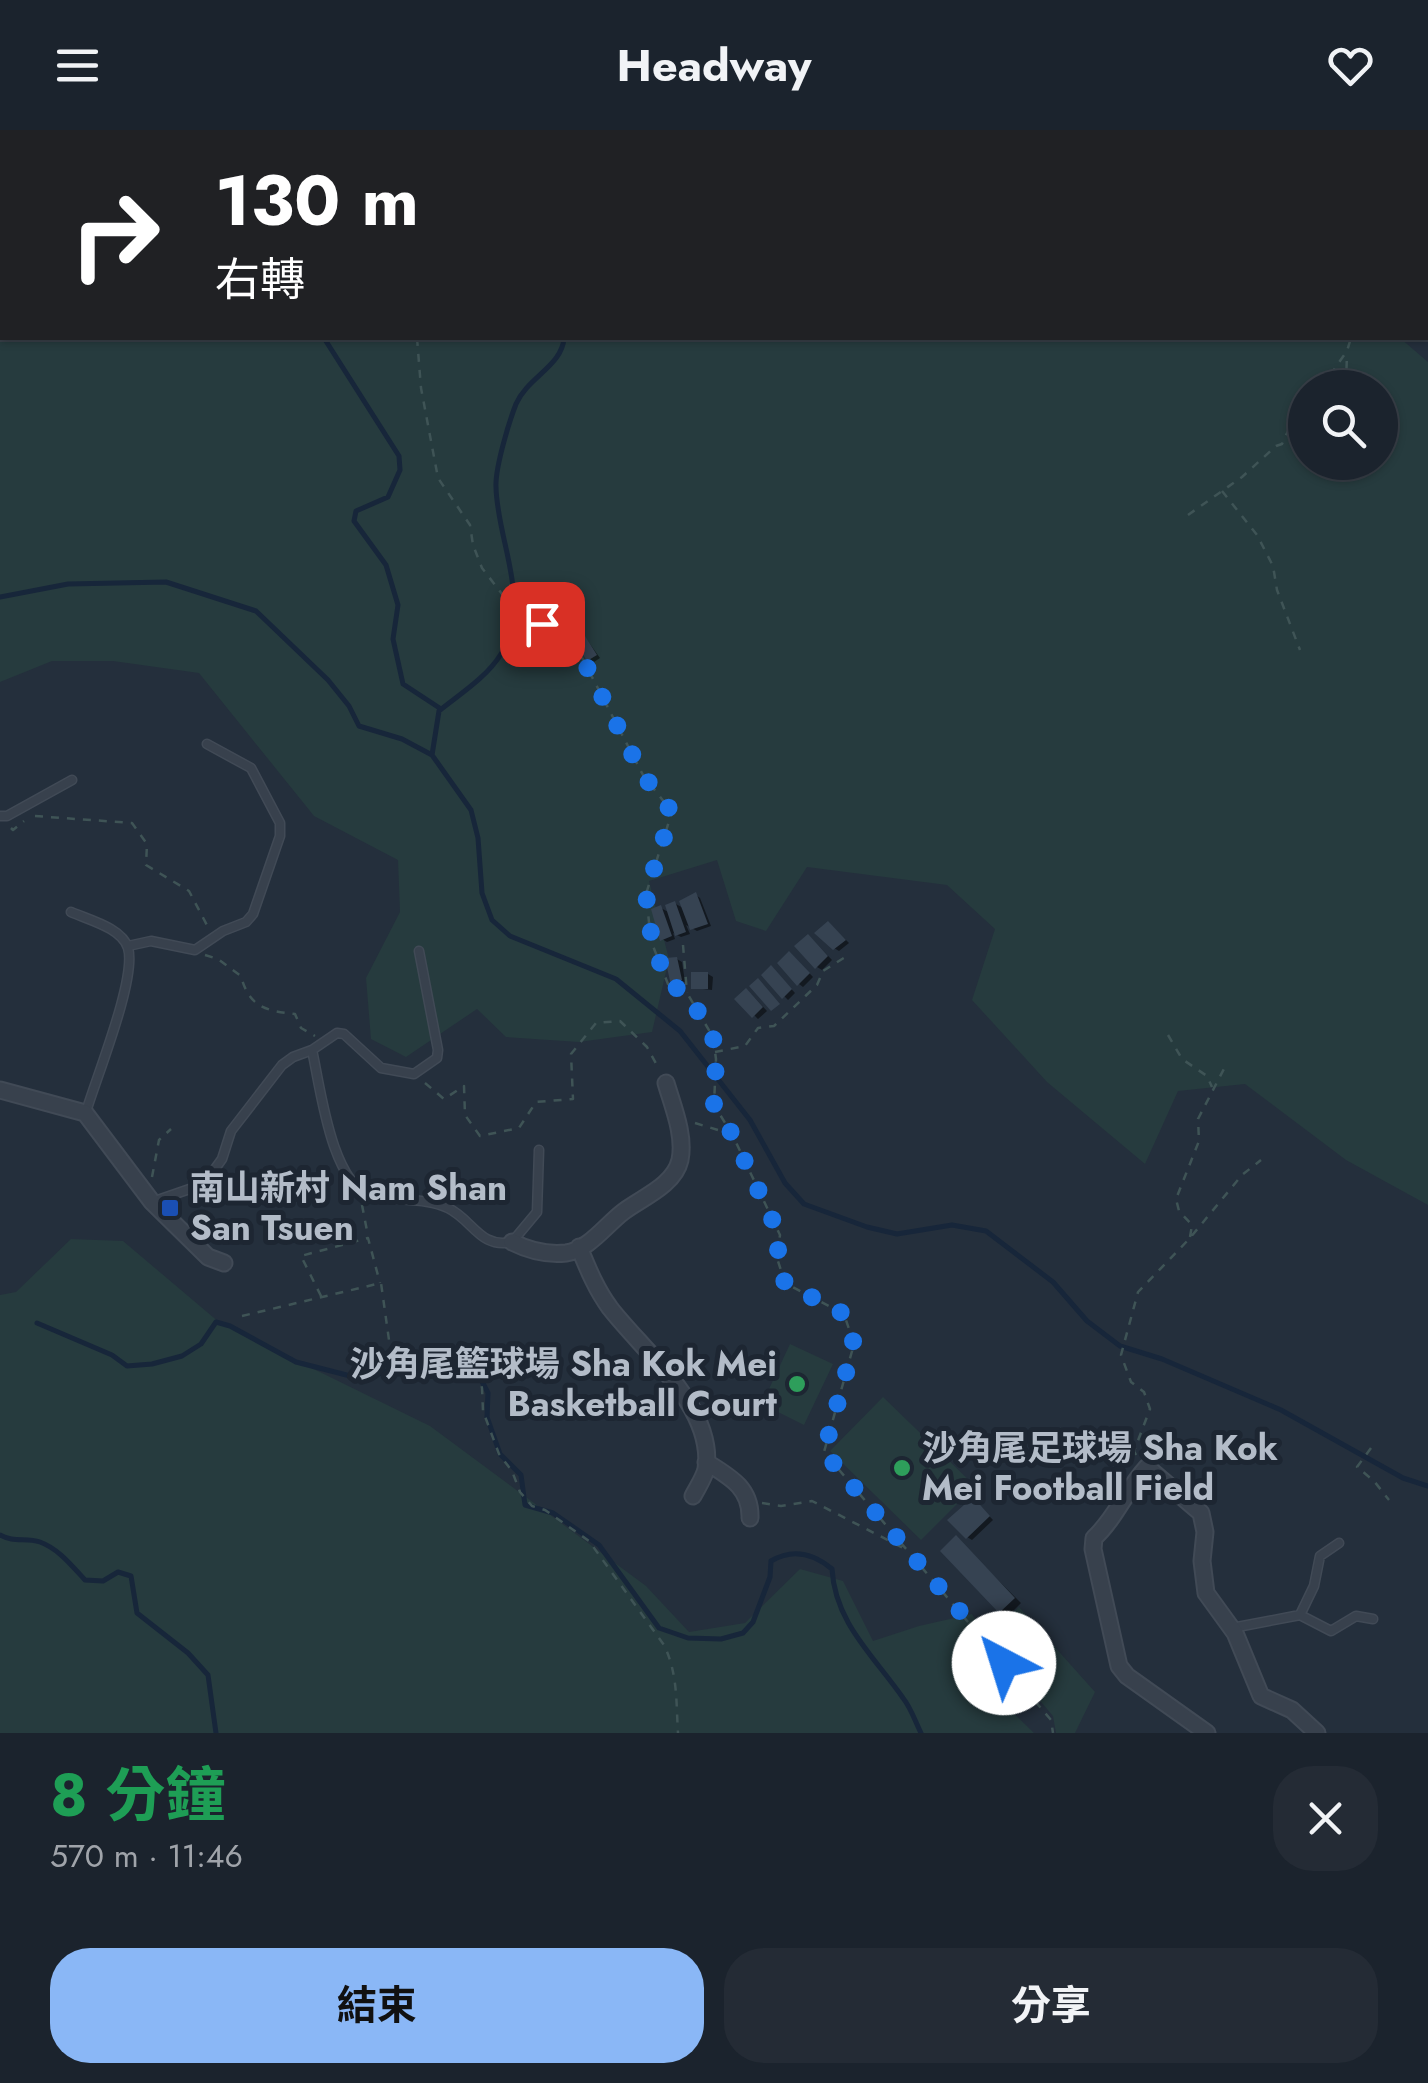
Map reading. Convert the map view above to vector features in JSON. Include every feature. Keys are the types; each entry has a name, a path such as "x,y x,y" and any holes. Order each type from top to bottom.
{"street":[{"path":"512,1242 527,1250 568,1253 652,1194 680,1164 680,1135 666,1083"},
{"path":"0,1090 85,1113 150,1198 208,1256 224,1263"},
{"path":"580,1247 593,1282 610,1308 669,1376 692,1410 706,1441 706,1471 693,1496"},
{"path":"706,1462 730,1476 750,1510"},
{"path":"1207,1733 1119,1666 1093,1549 1094,1538 1107,1527 1122,1498 1147,1467 1201,1513 1206,1593 1232,1628 1261,1696 1292,1710 1317,1733"}],"lane":[{"path":"128,946 151,941 189,951 201,948 223,931 246,922 252,914 280,836 280,823 251,768 208,744"},
{"path":"0,817 72,780"},
{"path":"71,912 114,931 128,946 130,974 85,1113"},
{"path":"150,1198 204,1184 222,1159 231,1131 272,1078 293,1056 312,1050 337,1033 344,1034 380,1068 414,1074 437,1058 419,951"},
{"path":"312,1050 332,1143 358,1189 371,1195 434,1203 452,1210 490,1242 512,1242 537,1212 539,1150"},
{"path":"1300,1615 1314,1586 1320,1556 1339,1543"},
{"path":"1232,1628 1300,1615 1331,1631 1356,1616 1373,1619"}],"path":[{"path":"416,340 438,478 470,525 472,546 482,568 502,594 522,596 546,630 578,650 643,775 672,812 646,894 652,941 668,984 687,993"},
{"path":"1346,370 1350,340"},
{"path":"1334,370 1347,352"},
{"path":"1188,514 1285,442 1288,431"},
{"path":"1222,490 1257,535 1273,566 1300,650"},
{"path":"0,817 13,830 32,815 132,823 147,844 146,865 189,891 210,930 201,948"},
{"path":"682,944 687,993 713,1037 714,1104 780,1236 777,1258 785,1283 844,1314 854,1344 824,1452 1052,1720 1053,1733"},
{"path":"189,951 218,959 242,976 245,991 266,1010 295,1014 301,1028 325,1041"},
{"path":"715,1052 745,1046 758,1028 774,1026 817,984 822,971 847,956"},
{"path":"414,1074 444,1099 464,1086 464,1116 480,1136 519,1128 536,1102 573,1099 571,1054 596,1023 620,1020 647,1047 666,1083"},
{"path":"1168,1034 1182,1059 1206,1076 1213,1088"},
{"path":"1190,1238 1192,1225 1179,1211 1176,1199 1200,1141 1198,1119 1227,1063"},
{"path":"676,1118 732,1134"},
{"path":"150,1198 159,1140 171,1130"},
{"path":"1147,1467 1134,1451 1150,1409 1144,1392 1131,1382 1121,1355 1138,1292 1242,1175 1262,1160"},
{"path":"358,1189 381,1283 389,1340 406,1355 438,1352 474,1360 484,1410 499,1454 512,1471 520,1492 532,1506 554,1516 589,1542 664,1645 676,1681 678,1733"},
{"path":"322,1297 301,1256 368,1238"},
{"path":"242,1316 381,1283"},
{"path":"1371,1448 1358,1470 1389,1500"},
{"path":"750,1510 812,1501 908,1550"}],"green space":[{"path":"0,340 1402,340 1428,362 1428,1205 1346,1160 1245,1084 1178,1091 1145,1164 1047,1082 972,1000 995,929 947,885 807,867 766,931 736,921 717,860 649,881 669,959 652,1032 579,1042 506,1037 477,1009 406,1057 371,1039 366,978 400,912 398,860 314,816 199,673 113,661 52,661 0,682"},
{"path":"71,1239 123,1241 220,1323 430,1426 646,1586 689,1632 745,1623 800,1569 843,1581 873,1641 972,1614 986,1637 1019,1607 1095,1692 1075,1733 1056,1733 1053,1716 991,1643 1001,1663 995,1695 1034,1733 0,1733 0,1295 16,1292"},
{"name":"沙角尾籃球場 Sha Kok Mei Basketball Court","path":"790,1344 833,1364 804,1425 762,1404"},
{"name":"沙角尾足球場 Sha Kok Mei Football Field","path":"883,1397 975,1486 921,1540 830,1451"}],"building":[{"path":"575,620 597,655 587,661 565,626"},
{"path":"696,892 708,924 690,930 679,901"},
{"path":"675,901 686,932 675,936 665,905"},
{"path":"661,905 672,936 660,941 651,909"},
{"path":"828,921 846,940 833,950 814,933"},
{"path":"808,934 828,956 815,969 794,946"},
{"path":"789,951 810,973 797,986 777,963"},
{"path":"677,957 682,980 670,981 665,958"},
{"path":"771,965 792,989 782,999 761,975"},
{"path":"691,972 708,972 708,989 691,989"},
{"path":"758,978 780,1004 771,1011 749,986"},
{"path":"746,988 763,1007 752,1018 734,999"},
{"path":"973,1497 990,1516 966,1539 947,1520"},
{"path":"956,1535 1015,1598 999,1613 940,1551"}],"waterway":[{"path":"325,340 399,456 400,470 388,497 356,511 354,521 386,565 398,605 393,639 403,684 441,709"},
{"path":"432,755 439,711 488,670 510,634 514,593 498,508 498,469 516,404 557,356 564,340"},
{"path":"0,597 68,584 166,582 256,611 328,680 359,726 402,739 432,755 471,810 478,838 482,893 492,920 510,936 616,979 680,1031 750,1120 785,1183 804,1204 897,1234 952,1225 986,1231 1053,1282 1087,1321 1120,1346 1162,1359 1281,1410 1403,1478 1428,1486"},
{"path":"37,1323 112,1355 127,1366 182,1356 201,1344 216,1322 296,1362 362,1379 431,1358 473,1364 488,1393 487,1417 500,1454 521,1475 525,1505 553,1513 599,1545 659,1628 688,1638 721,1639 743,1633 753,1622 770,1577 771,1561 795,1554 818,1559 832,1569 840,1606 848,1622 906,1702 921,1733"},
{"path":"0,1535 47,1545 85,1580 103,1581 118,1572 131,1576 137,1613 188,1653 208,1675 216,1733"}],"place":[{"name":"南山新村 Nam Shan San Tsuen","path":"170,1208"},
{"name":"沙角尾籃球場 Sha Kok Mei Basketball Court","path":"797,1384"},
{"name":"沙角尾足球場 Sha Kok Mei Football Field","path":"902,1468"}],"route":[{"path":"542,624 578,650 643,775 672,812 646,894 652,941 668,984 687,993 713,1037 714,1104 780,1236 777,1258 785,1283 844,1314 854,1344 824,1452 1004,1663"}]}
